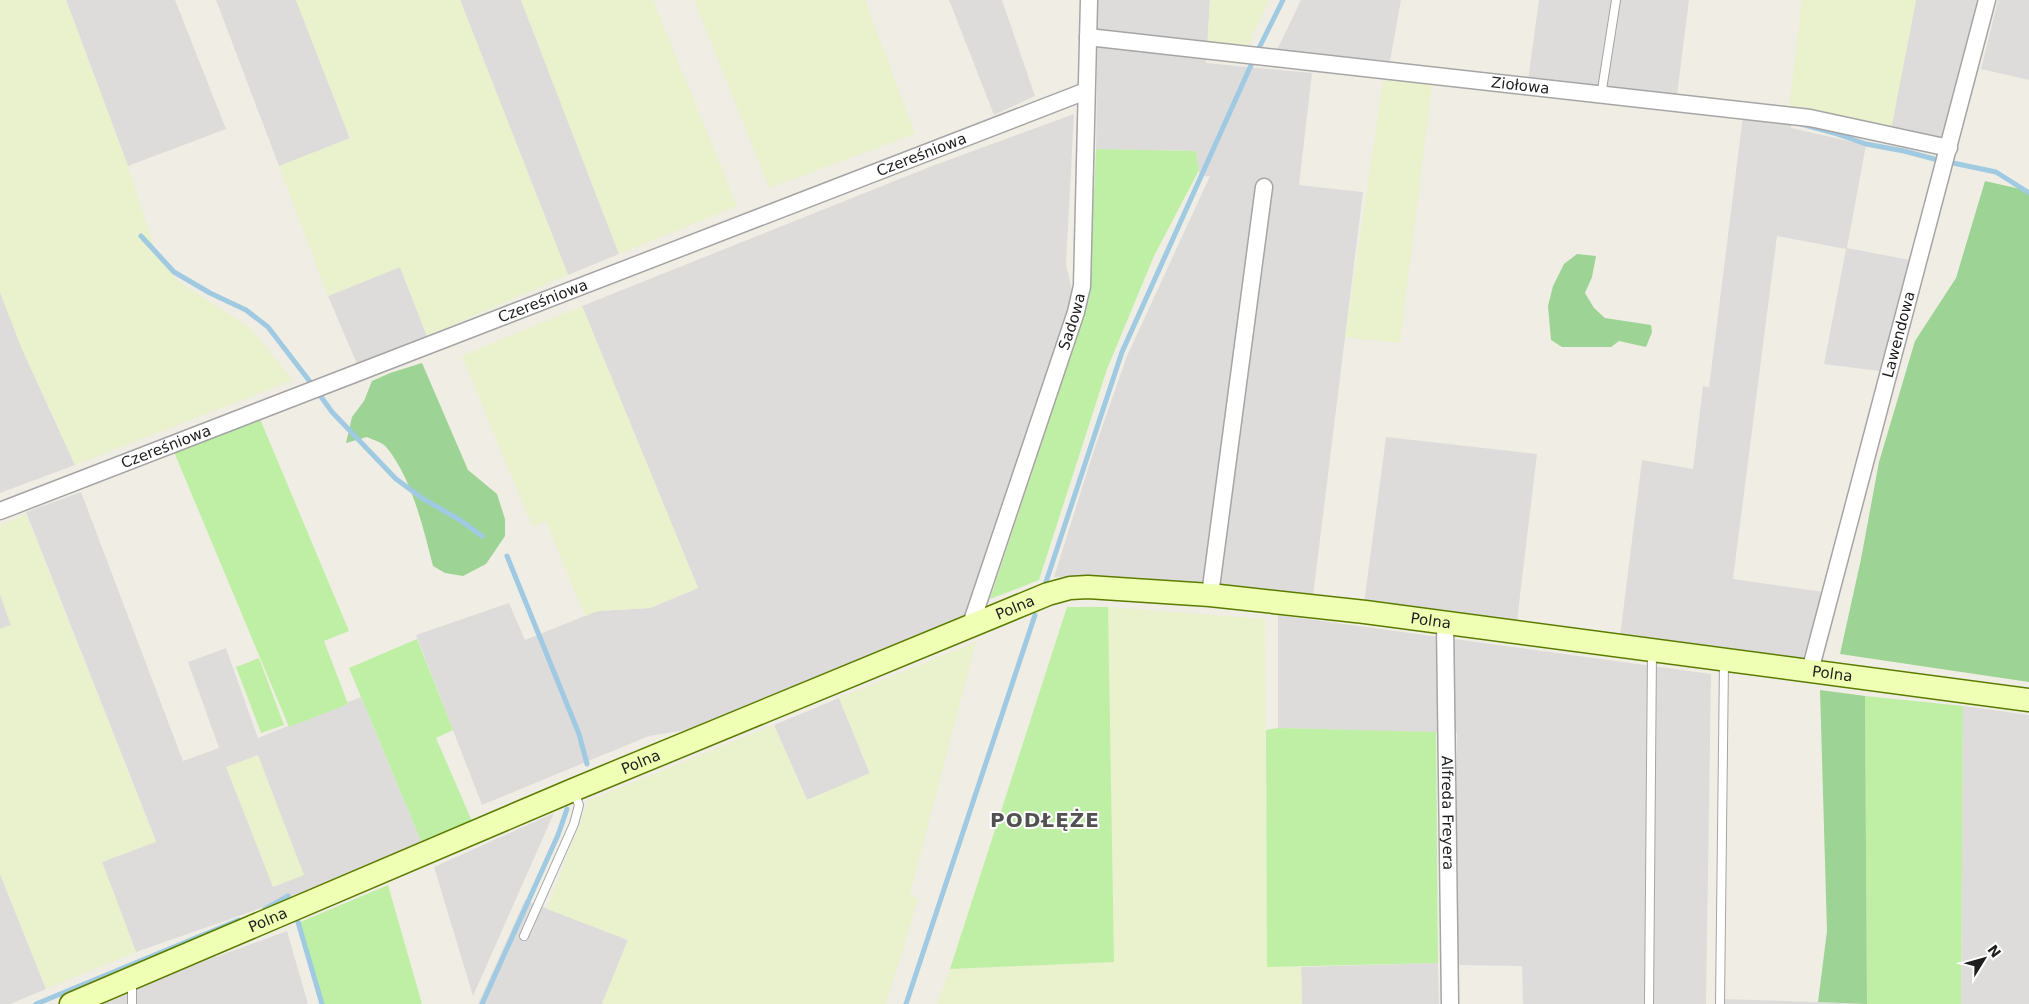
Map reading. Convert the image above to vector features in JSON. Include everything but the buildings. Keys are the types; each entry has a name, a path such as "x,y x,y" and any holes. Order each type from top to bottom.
{"street":[{"name":"Sadowa","path":"970,627 1076,312 1082,286 1089,0"},
{"name":"Lawendowa","path":"1810,671 1988,0"},
{"name":"Ziołowa","path":"1088,37 1810,118 1949,148"},
{"name":"Czereśniowa","path":"0,511 1086,91"},
{"path":"1210,595 1264,186"},
{"name":"Polna","path":"71,1004 573,790 1048,594 1070,588 1088,587 1210,595 1445,623 2029,700"},
{"name":"Alfreda Freyera","path":"1445,623 1450,1004"}],"lane":[{"path":"1601,96 1616,0"},
{"path":"1649,1004 1652,650"},
{"path":"1720,1004 1724,660"},
{"path":"524,936 574,824 579,805 573,790"},
{"path":"132,978 132,1004"}],"shaded area":[{"path":"66,0 175,0 226,129 128,166"},
{"path":"216,0 296,0 350,139 279,166"},
{"path":"460,0 521,0 619,254 568,275"},
{"path":"949,0 1002,0 1035,96 994,115"},
{"path":"1098,0 1210,0 1206,63 1312,73 1299,185 1363,192 1313,596 1135,577 1054,577 1093,453 1127,356 1210,176 1200,177 1196,151 1096,149"},
{"path":"1301,0 1401,0 1390,61 1277,50"},
{"path":"1539,0 1689,0 1677,95 1528,80"},
{"path":"1916,0 1982,0 1945,141 1891,129"},
{"path":"1998,0 2029,0 2029,80 1981,69"},
{"path":"1074,114 1066,264 1073,295 964,619 699,728 649,736 482,805 416,635 509,603 525,640 597,611 650,608 698,588 582,306 932,166"},
{"path":"1743,115 1791,121 1791,128 1866,145 1847,248 1915,261 1887,372 1824,364 1846,249 1777,236 1733,579 1824,592 1802,661 1620,636 1642,460 1693,469 1703,386 1709,387"},
{"path":"400,267 427,336 357,364 328,296"},
{"path":"0,292 22,349 75,465 0,493"},
{"path":"1386,437 1537,454 1517,621 1364,603"},
{"path":"81,492 183,761 219,748 188,662 226,648 258,738 361,697 421,841 344,879 136,952 102,862 156,841 26,512"},
{"path":"0,594 11,625 0,629"},
{"path":"1278,615 1711,674 1706,1004 1523,1004 1522,966 1455,965 1457,733 1278,728"},
{"path":"839,698 870,774 807,800 774,725"},
{"path":"1963,706 2029,715 2029,1004 1961,1004"},
{"path":"554,813 473,996 434,867"},
{"path":"0,874 46,989 10,1004 0,1004"},
{"path":"525,900 628,940 602,1004 478,1004"},
{"path":"287,931 308,1004 104,1004 183,969"},
{"path":"1438,963 1439,1004 1302,1004 1301,967"},
{"path":"1723,999 1818,1002 1862,1004 1723,1004"}],"green space":[{"path":"0,0 66,0 128,166 157,256 178,281 250,328 293,380 75,465 22,349 0,292"},
{"path":"296,0 460,0 568,275 427,336 400,267 328,296 279,166 350,138"},
{"path":"521,0 653,0 737,206 619,254"},
{"path":"694,0 865,0 915,134 769,188"},
{"path":"1210,0 1269,0 1247,49 1208,41"},
{"path":"1802,0 1916,0 1891,129 1789,108"},
{"path":"1384,76 1432,84 1400,343 1345,337"},
{"path":"1096,149 1196,151 1199,170 1154,256 1107,369 1039,580 990,599 1089,300"},
{"path":"1985,181 2029,191 2029,682 1840,654 1861,559 1879,462 1915,341 1956,278"},
{"path":"1577,254 1596,256 1592,277 1585,293 1594,308 1605,318 1651,325 1652,332 1646,347 1619,341 1611,347 1562,347 1551,340 1548,306 1553,286 1564,264"},
{"path":"582,306 698,588 650,608 598,611 585,616 546,521 532,526 462,356"},
{"path":"422,363 468,470 497,494 505,519 505,536 486,564 463,576 445,573 433,566 421,520 410,489 396,460 385,446 367,437 346,443 352,417 364,401 372,381"},
{"path":"260,419 349,631 324,641 348,704 289,727 174,452"},
{"path":"26,514 156,842 102,862 136,952 46,989 0,874 0,629 11,625 0,594 0,526"},
{"path":"1067,607 1108,607 1114,962 950,969"},
{"path":"1108,607 1265,619 1267,966 1301,967 1302,1004 937,1004 950,969 1114,962"},
{"path":"417,639 453,730 436,738 472,821 421,841 349,668"},
{"path":"976,642 910,894 918,900 886,1004 602,1004 628,940 547,909 588,801 774,725 807,800 870,773 839,698"},
{"path":"259,658 284,725 261,733 236,667"},
{"path":"1820,690 1865,696 1867,1004 1818,1002 1827,931"},
{"path":"1865,696 1963,706 1961,1004 1867,1004"},
{"path":"1278,728 1436,732 1438,963 1267,967 1266,730"},
{"path":"258,755 304,875 273,887 226,767"},
{"path":"388,885 422,1004 321,1004 298,923"}],"waterway":[{"path":"1258,50 1283,0"},
{"path":"1046,582 1122,352 1252,63"},
{"path":"1801,124 1866,144 1938,160"},
{"path":"1953,163 1996,172 2029,193"},
{"path":"141,236 174,272 210,293 246,310 268,327 311,383"},
{"path":"319,394 332,412 396,479 482,536"},
{"path":"507,556 579,734 587,764"},
{"path":"906,1004 1035,615"},
{"path":"482,1004 558,835 567,809"},
{"path":"265,909 288,896"},
{"path":"36,1004 239,920"},
{"path":"298,922 322,1004"}],"district":[{"name":"PODŁĘŻE","path":"1045,820"}]}
